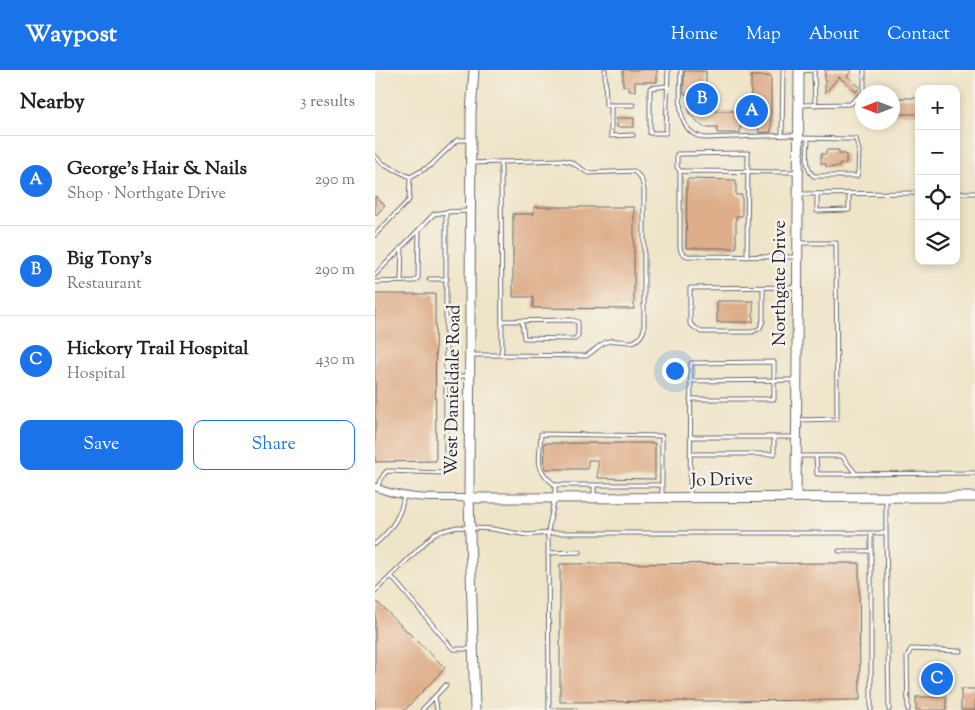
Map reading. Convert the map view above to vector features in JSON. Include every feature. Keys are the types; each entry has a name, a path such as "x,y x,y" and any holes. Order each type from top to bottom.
{"street":[{"name":"West Danieldale Road","path":"474,70 471,140 469,498 475,710"},
{"name":"Northgate Drive","path":"796,497 799,71"},
{"path":"376,487 404,496 469,498"},
{"name":"Jo Drive","path":"469,498 975,497"}],"lane":[{"path":"605,70 606,105 633,105"},
{"path":"667,86 650,88 650,133 667,133 668,70"},
{"path":"681,70 681,116 687,128 693,134 705,138 782,136 856,139 859,151 859,173 857,176 810,175 808,170 808,138"},
{"path":"782,136 783,70"},
{"path":"799,71 814,70 815,105"},
{"path":"863,85 864,70"},
{"path":"799,105 850,104 855,100"},
{"path":"611,105 611,136 633,135"},
{"path":"410,177 430,166 457,140 471,140"},
{"path":"747,257 748,153 677,154 677,167 680,171 679,246 681,252 687,256 747,257 798,257"},
{"path":"375,156 382,163 410,177"},
{"path":"471,163 562,160 571,162 588,173 634,171 640,176 644,190 643,330 641,338 635,342 607,342 587,356 471,355"},
{"path":"500,162 501,356"},
{"path":"680,171 798,172"},
{"path":"375,235 409,200 410,177"},
{"path":"817,194 817,210 849,210 849,193"},
{"path":"798,194 915,193"},
{"path":"960,193 975,193"},
{"path":"375,275 434,214 471,211"},
{"path":"376,487 387,471 444,473 446,470 447,212"},
{"path":"375,282 414,281 418,278 419,229"},
{"path":"797,420 837,420 836,243 798,243"},
{"path":"401,281 402,247"},
{"path":"429,279 447,279"},
{"path":"763,288 763,321 760,328 752,332 701,332 690,324 690,288 797,287"},
{"path":"502,320 522,320 575,320 578,322 578,335 575,339 571,340 524,338 522,320"},
{"path":"690,498 691,363 775,362 774,399 691,399"},
{"path":"447,376 470,376"},
{"path":"691,381 797,380"},
{"path":"662,484 555,484 544,476 539,468 541,434 662,436 662,484 662,498"},
{"path":"690,437 796,437"},
{"path":"690,454 774,454 774,437"},
{"path":"796,456 842,456 856,474"},
{"path":"816,456 817,474 975,473"},
{"path":"555,484 556,498 550,515 548,533 549,710 575,710"},
{"path":"594,484 594,498"},
{"path":"375,544 398,518 404,496"},
{"path":"886,497 889,710"},
{"path":"375,591 435,533 457,527 492,529 527,535 548,533 886,533"},
{"path":"871,533 871,710"},
{"path":"839,550 871,551"},
{"path":"548,553 580,552"},
{"path":"391,576 453,649 474,650"},
{"path":"908,710 907,657 909,651 911,649 961,651"},
{"path":"422,710 446,685"},
{"path":"435,697 437,710"}],"building":[{"path":"623,70 657,70 657,82 635,82 635,91 629,91 629,86 623,86"},
{"path":"825,70 852,70 847,76 858,85 855,85 855,91 839,77 825,93"},
{"path":"684,71 706,71 706,103 713,111 744,111 751,104 751,76 771,76 771,132 759,133 759,127 740,127 740,133 717,133 717,127 703,127 689,113 689,94 684,94"},
{"path":"900,98 915,98 915,114 900,114"},
{"path":"617,118 634,118 634,127 617,127"},
{"path":"826,150 839,150 839,154 846,154 846,164 839,164 839,167 826,167 826,164 821,164 821,154 826,154"},
{"path":"687,179 736,180 736,195 742,195 742,216 736,216 736,248 686,248"},
{"path":"375,196 385,206 375,216"},
{"path":"534,207 634,207 634,309 533,308 533,297 513,297 513,214 534,214"},
{"path":"375,294 435,294 436,461 375,462"},
{"path":"717,301 753,301 753,322 717,322"},
{"path":"544,443 655,443 655,479 598,478 598,460 588,460 588,469 545,469"},
{"path":"859,563 860,700 560,702 560,564"},
{"path":"375,600 445,668 405,710 375,710"},
{"path":"961,689 975,689 975,710 961,710"},
{"path":"916,697 946,697 946,710 916,710"}],"place":[{"name":"Big Tony's","path":"702,99"},
{"name":"George's Hair & Nails","path":"752,111"},
{"name":"Hickory Trail Hospital","path":"937,679"}]}
